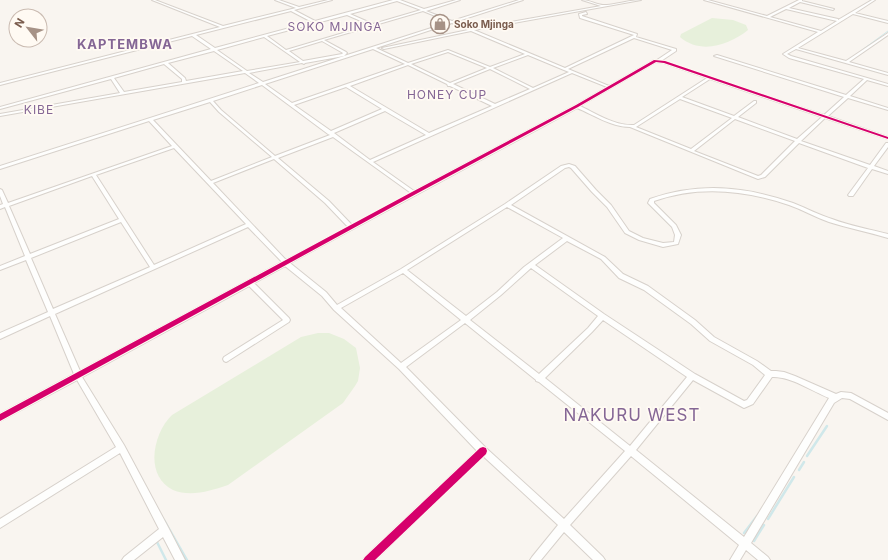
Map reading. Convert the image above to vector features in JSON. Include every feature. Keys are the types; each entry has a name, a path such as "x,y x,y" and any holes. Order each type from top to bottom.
{"street":[{"path":"153,0 222,27"},
{"path":"276,0 298,8"},
{"path":"0,84 331,0"},
{"path":"0,108 397,0 610,87"},
{"path":"285,51 459,0"},
{"path":"0,168 210,100 375,49 452,22 522,0"},
{"path":"583,0 606,7"},
{"path":"375,49 471,30 640,0"},
{"path":"705,0 768,16 821,32"},
{"path":"768,16 801,0 833,9"},
{"path":"874,0 785,54 790,57 888,85"},
{"path":"720,4 724,2"},
{"path":"596,8 580,15 581,17 636,35 634,37"},
{"path":"787,8 837,20"},
{"path":"291,10 315,22"},
{"path":"853,13 888,22"},
{"path":"348,14 373,25"},
{"path":"193,35 292,104 331,134 414,193"},
{"path":"847,62 888,35"},
{"path":"264,36 312,68"},
{"path":"0,418 577,106 675,50 634,37 565,69"},
{"path":"0,115 184,84 343,55 345,53 323,41"},
{"path":"796,48 888,74"},
{"path":"375,49 495,106"},
{"path":"292,104 448,51 490,68 533,89"},
{"path":"449,85 528,54"},
{"path":"716,56 888,109"},
{"path":"658,61 888,138"},
{"path":"165,63 184,79 184,84"},
{"path":"371,161 429,134 572,72"},
{"path":"111,78 123,94"},
{"path":"632,126 709,78"},
{"path":"577,106 616,123 632,126 753,177 761,178 798,141 866,79"},
{"path":"346,85 429,134"},
{"path":"680,97 888,173"},
{"path":"210,100 220,111 327,202 351,227"},
{"path":"691,151 755,102"},
{"path":"209,183 331,134 385,109"},
{"path":"150,120 286,263 324,294 336,308 400,367 483,451 600,560"},
{"path":"851,195 888,144"},
{"path":"0,207 175,146"},
{"path":"336,308 403,270 507,205 563,167 569,165 573,167 594,192 609,206 627,232 641,239 663,245 676,243 678,235 674,226 651,203 652,200 678,192 700,189 749,192 790,204 835,222 888,236"},
{"path":"93,174 153,267"},
{"path":"0,190 78,376 121,448 180,560"},
{"path":"507,205 603,258 621,276 646,288 693,322 712,339 755,363 770,374"},
{"path":"0,268 122,220"},
{"path":"0,336 248,224"},
{"path":"400,367 466,319 507,287 520,273 568,238"},
{"path":"531,265 602,316 692,376 744,406 750,402 770,374 775,372 836,398"},
{"path":"403,270 631,451 765,560"},
{"path":"226,360 287,320 250,283"},
{"path":"539,379 590,330 602,316"},
{"path":"535,560 564,525 631,451 692,376"},
{"path":"735,560 831,401 840,395 850,396 888,417"},
{"path":"0,524 121,448"},
{"path":"368,560 483,451"},
{"path":"127,560 165,530"}],"green space":[{"path":"712,18 733,20 746,25 748,30 724,44 706,47 697,46 680,37 681,34"},
{"path":"318,333 329,333 344,339 356,348 360,368 358,381 343,403 228,485 208,491 186,493 173,490 164,483 158,475 154,454 160,432 172,415 301,337"}],"waterway":[{"path":"865,4 872,0"},
{"path":"862,50 888,31"},
{"path":"807,456 827,426"},
{"path":"799,470 804,462"},
{"path":"768,519 794,477"},
{"path":"744,533 757,516"},
{"path":"164,520 187,560"},
{"path":"754,541 764,525"},
{"path":"157,542 166,560"}],"cycle path":[{"path":"0,418 577,106 655,61 664,62 888,138"},
{"path":"368,560 483,451"}],"place":[{"name":"Soko Mjinga","path":"440,24"}],"district":[{"name":"SOKO MJINGA","path":"335,26"},
{"name":"KAPTEMBWA","path":"125,44"},
{"name":"HONEY CUP","path":"447,94"},
{"name":"KIBE","path":"39,109"},
{"name":"NAKURU WEST","path":"632,415"}]}
